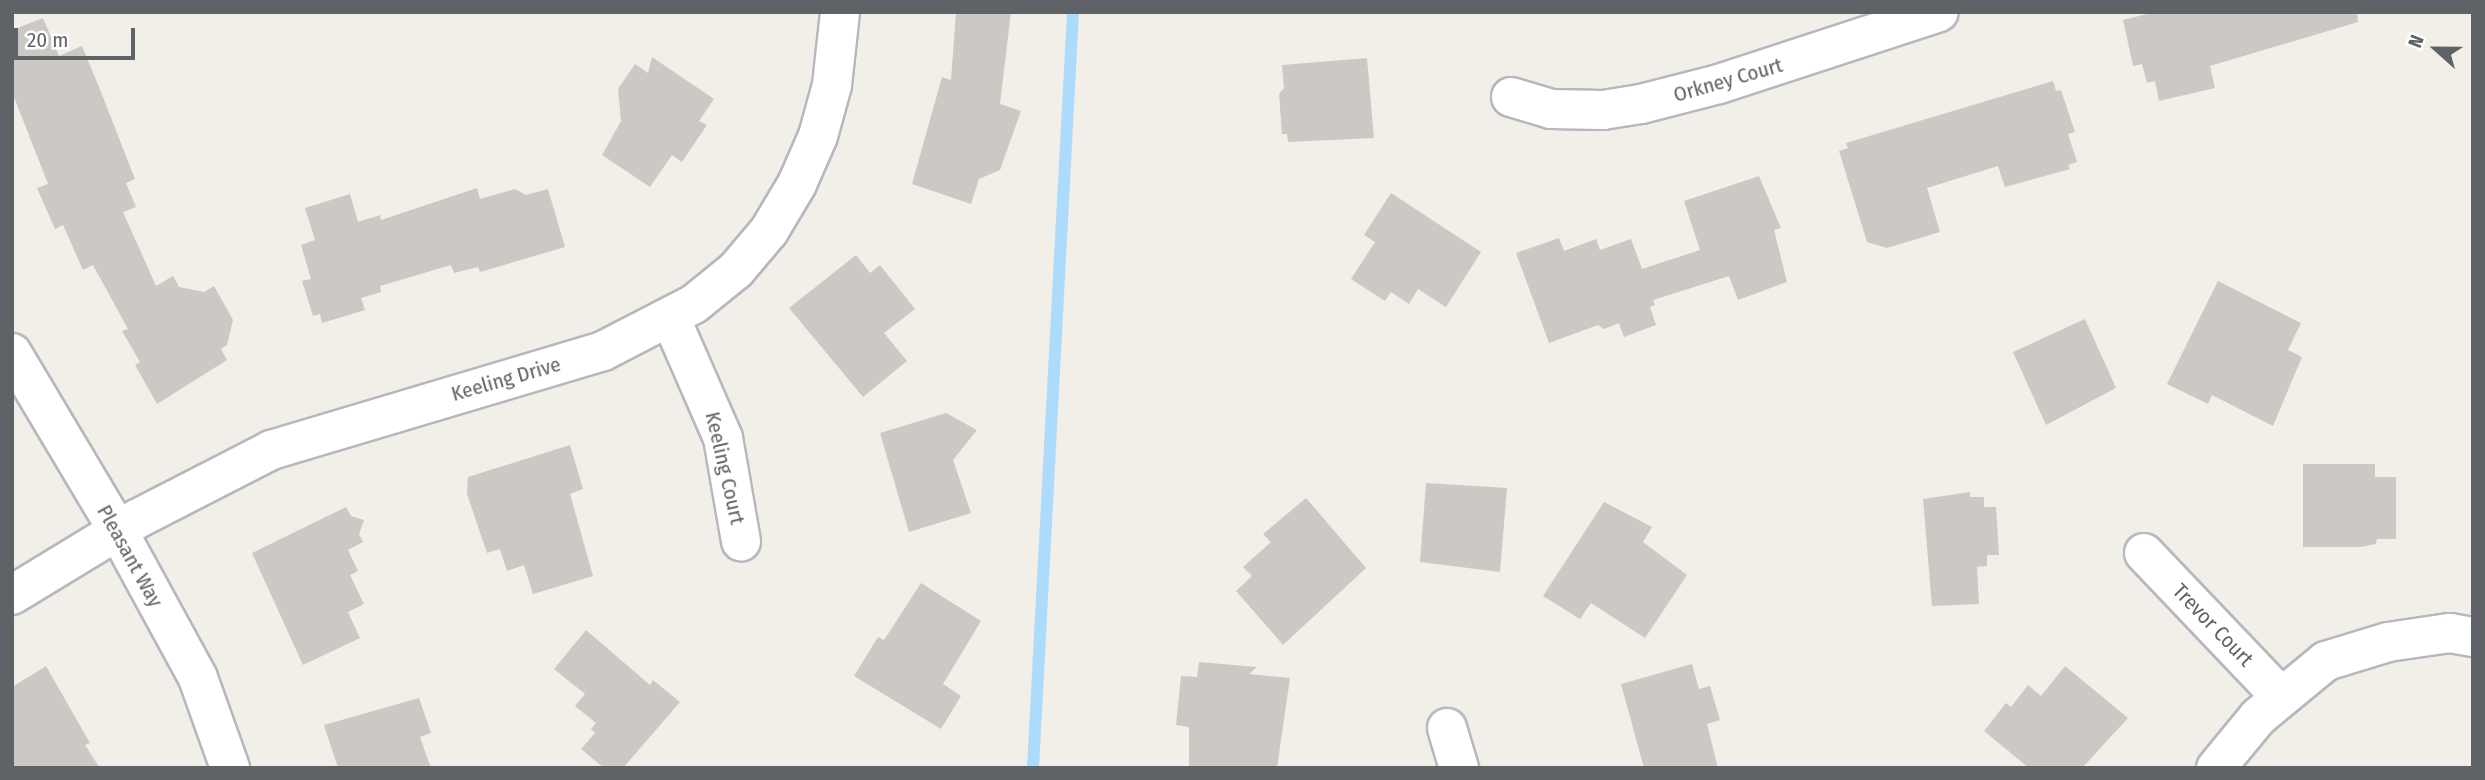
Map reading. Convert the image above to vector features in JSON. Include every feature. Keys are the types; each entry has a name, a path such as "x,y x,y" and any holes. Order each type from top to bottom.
{"street":[{"name":"Keeling Drive","path":"12,595 118,531 271,450 603,351 671,319 736,270 769,231 797,184 818,136 832,85 840,12"},
{"name":"Orkney Court","path":"1511,97 1551,109 1604,110 1641,104 1719,85 1939,12"},
{"name":"Keeling Court","path":"671,319 723,438 741,541"},
{"name":"Pleasant Way","path":"12,353 118,531 198,678 230,768"},
{"name":"Trevor Court","path":"2144,554 2281,697"},
{"path":"2216,768 2258,717 2326,661 2388,642 2450,633 2473,637"},
{"path":"1447,728 1459,768"}],"building":[{"path":"956,12 1011,12 1000,104 1021,111 1000,170 979,179 971,204 912,184 942,77 951,80"},
{"path":"2155,12 2357,12 2358,22 2210,66 2215,88 2159,101 2155,81 2147,83 2142,64 2133,66 2123,20"},
{"path":"43,18 59,56 82,46 135,179 126,183 136,207 123,212 156,286 173,276 179,287 204,292 214,286 233,320 227,345 221,349 227,360 157,404 135,365 140,362 122,331 128,329 93,265 83,270 63,225 55,229 37,188 48,184 12,92 12,30"},
{"path":"652,57 714,99 699,121 707,125 682,162 672,155 650,187 602,155 621,121 618,89 635,64 648,73"},
{"path":"1367,58 1374,138 1288,142 1287,134 1282,134 1279,94 1284,88 1282,65"},
{"path":"2053,81 2056,91 2061,90 2075,132 2068,134 2077,162 2068,165 2070,169 2005,187 1998,166 1927,188 1940,232 1887,248 1867,242 1839,151 1848,148 1846,143"},
{"path":"1759,176 1781,228 1774,230 1787,282 1738,300 1729,276 1653,300 1655,305 1650,307 1656,325 1624,337 1619,323 1604,329 1598,325 1549,343 1516,253 1559,238 1564,251 1596,239 1600,250 1631,239 1642,269 1700,250 1684,201"},
{"path":"477,188 480,199 515,189 526,195 548,189 565,247 480,272 478,267 454,273 451,265 380,286 381,292 361,298 365,310 322,323 320,314 313,316 302,281 311,279 301,245 315,240 305,208 350,194 358,222 380,215 381,220"},
{"path":"1391,193 1481,252 1446,307 1418,289 1409,304 1391,292 1385,301 1351,279 1375,242 1364,235"},
{"path":"856,255 870,273 880,265 915,309 884,333 907,361 863,397 789,308"},
{"path":"2218,281 2301,323 2288,350 2302,357 2273,426 2212,395 2208,404 2167,384"},
{"path":"2085,319 2116,388 2046,425 2013,352"},
{"path":"946,413 977,430 953,460 971,513 909,532 880,433"},
{"path":"570,445 583,489 570,494 593,576 533,594 524,565 507,571 500,549 487,553 467,494 468,477"},
{"path":"2303,464 2375,464 2375,477 2396,477 2396,539 2377,539 2376,544 2360,547 2303,547"},
{"path":"1426,483 1507,488 1500,572 1420,562"},
{"path":"1970,492 1970,497 1984,497 1984,507 1996,507 1999,555 1987,555 1987,566 1977,567 1979,604 1932,606 1923,499"},
{"path":"1306,498 1366,568 1283,645 1236,591 1252,576 1243,567 1271,542 1263,534"},
{"path":"1604,502 1652,527 1643,542 1687,575 1645,638 1591,603 1580,619 1543,596"},
{"path":"346,507 351,516 364,520 359,534 363,542 348,550 358,571 350,575 364,604 348,612 360,638 303,665 252,553"},
{"path":"921,583 981,621 943,684 961,696 941,729 854,676 878,637 884,640"},
{"path":"586,630 650,685 653,680 680,702 623,768 604,768 581,749 595,733 591,729 596,723 575,706 585,694 554,669"},
{"path":"1199,662 1257,667 1249,674 1290,678 1277,768 1189,768 1189,727 1176,725 1181,676 1197,677"},
{"path":"1692,664 1699,689 1710,686 1720,720 1707,724 1718,768 1644,768 1621,684"},
{"path":"46,666 90,743 85,745 100,768 12,768 12,687"},
{"path":"2065,666 2128,718 2082,768 2029,768 1984,731 2006,703 2011,707 2028,685 2041,696"},
{"path":"419,698 431,733 420,737 431,768 338,768 324,725"}],"waterway":[{"path":"1033,768 1073,12"}]}
